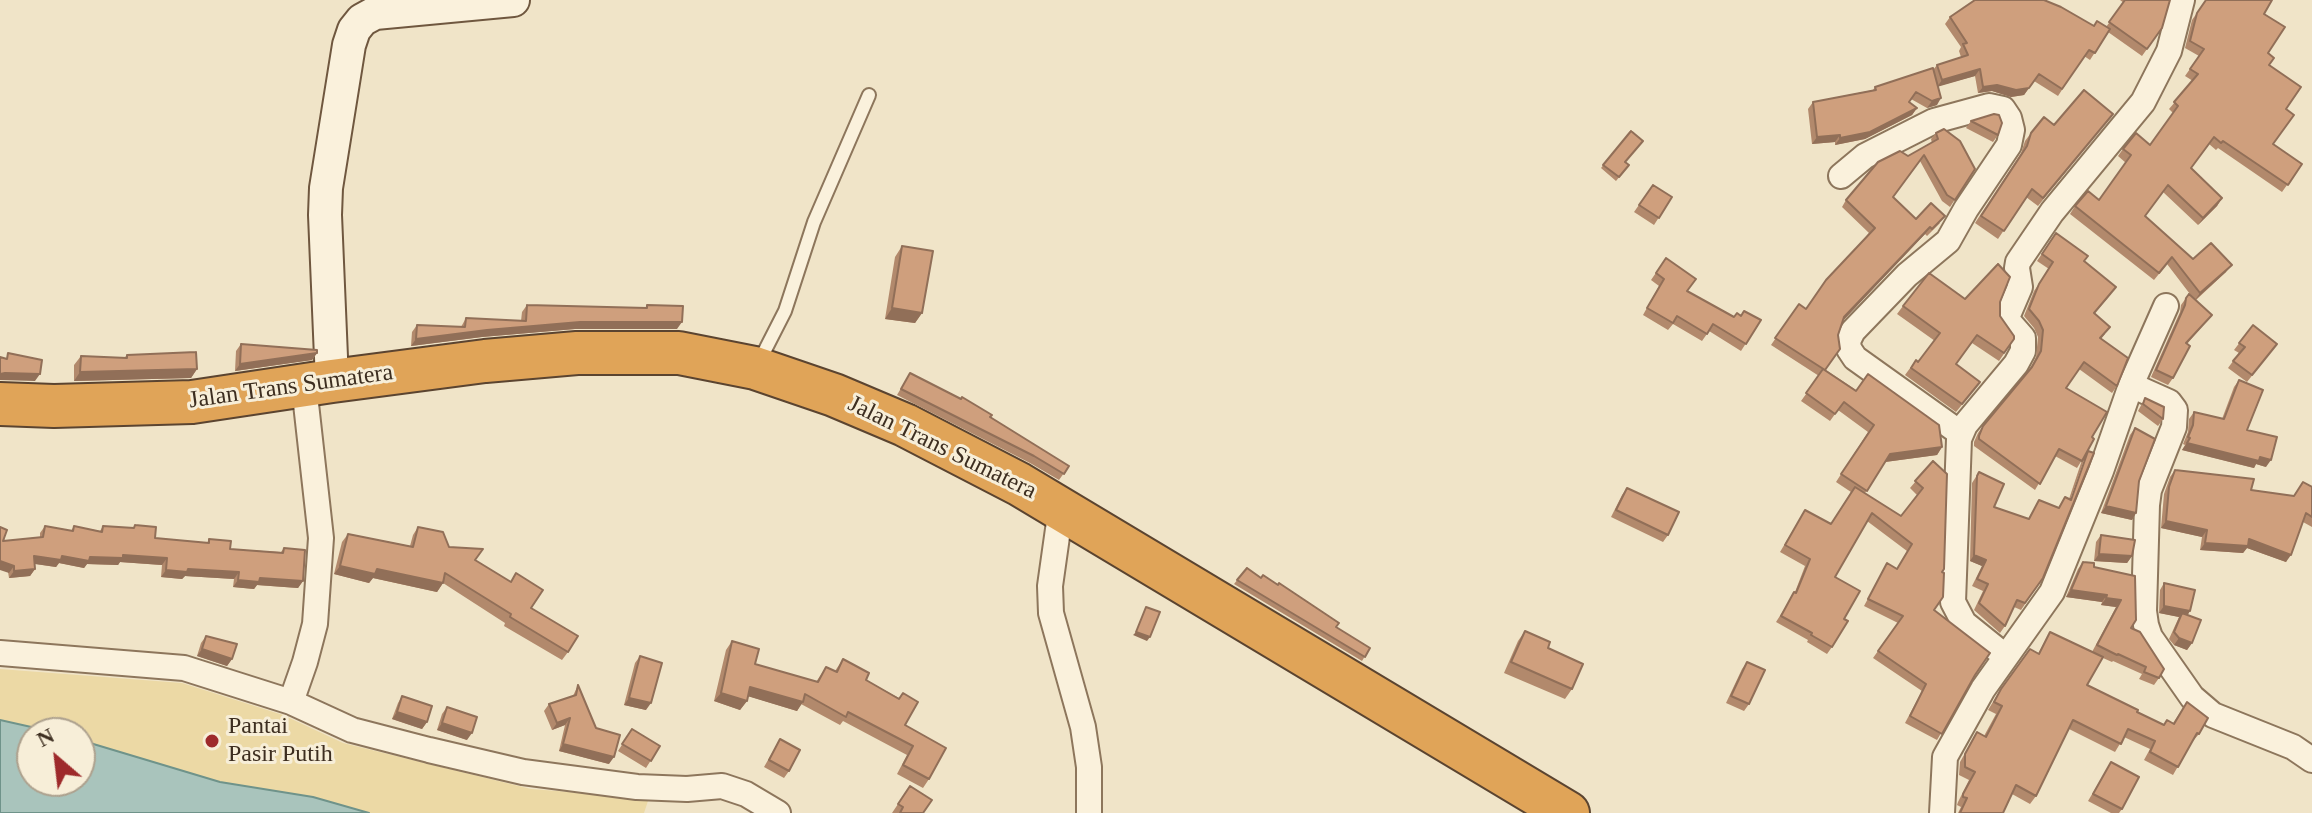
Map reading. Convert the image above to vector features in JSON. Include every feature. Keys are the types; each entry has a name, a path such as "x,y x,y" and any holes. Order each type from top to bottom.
{"highway":[{"name":"Jalan Trans Sumatera","path":"0,404 54,406 192,402 485,361 577,353 679,353 755,368 834,395 905,425 1061,508 1568,813"}],"street":[{"path":"291,702 315,624 321,538 318,383 326,188 349,45 354,30 362,20 375,13 513,0"},
{"path":"2005,656 1964,623 1953,602 1960,433 2022,356 2023,338 2009,322 2008,315 2020,287 2017,268 2020,259 2052,212 2143,102 2169,51 2182,0"},
{"path":"1841,176 1865,156 1934,121 1989,106 2003,109 2009,118 2012,130 2009,145 1948,241 1907,275 1853,331 1848,341 1855,358 1960,433"},
{"path":"1942,813 1945,757 1963,721 2005,656 2052,592 2101,471 2131,385 2166,306"},
{"path":"2131,385 2169,402 2175,410 2174,427 2149,490 2147,505 2144,611 2150,637 2192,697 2213,715 2293,747 2312,760"},
{"path":"1061,508 1050,586 1051,613 1083,727 1089,767 1089,813"},
{"path":"0,653 184,668 291,702 352,730 429,750 523,772 637,787 687,789 722,786 746,794 778,813"}],"lane":[{"path":"755,368 785,311 814,222 869,95"}],"sand":[{"name":"Pantai Pasir Putih","path":"0,669 182,683 283,715 343,743 531,789 649,798 644,813 369,813 313,797 220,782 96,745 96,717 16,717 16,724 0,720"}],"water":[{"path":"0,720 16,724 16,797 96,797 96,745 220,782 313,797 369,813 0,813"}],"building":[{"path":"1975,0 2044,0 2094,26 2097,21 2110,29 2095,53 2089,50 2062,89 2039,74 2029,88 1983,87 1980,69 1942,80 1937,65 1968,55 1963,44 1967,43 1950,17"},
{"path":"2125,0 2170,0 2162,28 2147,49 2109,22"},
{"path":"2206,0 2272,0 2264,14 2285,27 2268,53 2274,58 2269,65 2301,87 2286,109 2294,115 2273,144 2302,164 2288,185 2214,137 2191,168 2222,198 2203,218 2168,185 2145,216 2193,259 2211,243 2232,265 2200,293 2172,257 2159,273 2075,206 2088,191 2099,200 2131,155 2123,149 2136,133 2150,145 2178,106 2174,102 2198,74 2190,69 2204,49 2190,41 2197,13"},
{"path":"1933,68 1941,98 1932,101 1916,92 1909,102 1917,108 1870,132 1840,138 1840,135 1817,137 1813,102 1876,90 1875,87"},
{"path":"2084,90 2113,114 2043,198 2032,189 2004,231 1981,216 2044,117 2054,125"},
{"path":"1999,115 2002,123 1998,135 1971,121"},
{"path":"1944,129 1960,141 1975,169 1955,200 1947,195 1924,155 1893,197 1916,219 1931,203 1945,216 1932,229 1930,227 1844,317 1838,335 1840,349 1825,370 1775,338 1799,304 1806,309 1826,280 1875,228 1846,200 1878,162 1900,151 1908,156 1938,139 1936,133"},
{"path":"1631,131 1643,141 1625,162 1629,165 1619,177 1603,165"},
{"path":"1653,185 1672,197 1659,218 1639,205"},
{"path":"2056,233 2088,256 2084,261 2116,287 2094,313 2110,327 2100,338 2128,358 2117,386 2084,362 2066,388 2107,412 2082,461 2059,449 2040,484 1979,436 1983,426 2032,367 2041,351 2043,330 2029,309 2039,284 2053,262 2042,254"},
{"path":"902,246 933,251 922,313 892,308"},
{"path":"1666,258 1696,279 1687,291 1734,317 1737,313 1741,316 1744,311 1761,320 1746,344 1713,324 1707,334 1677,316 1673,323 1647,308 1664,279 1656,273"},
{"path":"1998,264 2010,277 2000,302 2000,316 2014,339 2004,353 1977,335 1956,364 1980,382 1962,404 1911,368 1940,333 1903,306 1929,273 1965,299"},
{"path":"2189,294 2212,315 2186,343 2190,346 2173,378 2156,370"},
{"path":"527,305 683,306 682,322 580,322 416,339 417,325 465,327 466,318 526,321"},
{"path":"2253,325 2277,344 2252,375 2233,361 2245,347 2239,343"},
{"path":"241,344 317,350 317,353 240,364"},
{"path":"196,352 197,369 80,372 81,356 127,358 127,355"},
{"path":"8,353 42,360 40,374 0,374 0,357 7,359"},
{"path":"1823,369 1856,391 1868,374 1939,425 1942,447 1890,454 1867,491 1841,474 1874,425 1844,402 1835,414 1806,393"},
{"path":"910,373 962,397 1069,466 1064,474 901,389"},
{"path":"2239,380 2263,390 2247,430 2277,437 2271,460 2260,457 2259,461 2187,443 2194,412 2224,419"},
{"path":"2145,398 2164,407 2163,419 2143,404"},
{"path":"2135,428 2155,439 2139,481 2136,513 2106,506"},
{"path":"2088,451 2094,453 2043,578 2025,603 2017,600 2005,626 1979,603 1988,584 1977,579 1986,560 1974,555 1977,476 1979,472 2004,484 1994,507 2029,519 2039,500 2059,508 2065,497 2071,500"},
{"path":"1933,461 1947,474 1943,597 1934,610 1990,653 1942,734 1910,716 1926,684 1878,651 1903,616 1868,599 1887,563 1897,569 1912,544 1872,513 1835,577 1860,591 1844,619 1848,621 1832,647 1781,616 1796,593 1810,559 1785,545 1805,510 1831,524 1855,487 1901,516 1923,488 1915,481"},
{"path":"2175,470 2254,479 2251,490 2294,496 2303,482 2312,487 2312,517 2306,513 2291,555 2249,539 2248,546 2205,543 2207,530 2166,521 2169,487"},
{"path":"1627,488 1679,512 1668,535 1616,510"},
{"path":"135,525 156,527 155,538 209,543 209,539 231,541 230,549 283,553 284,548 305,550 303,581 260,578 259,582 238,580 239,572 166,570 167,558 123,555 123,558 90,557 89,561 62,556 61,560 34,556 35,569 14,571 14,566 0,561 0,527 7,530 3,541 43,537 45,526 73,531 74,526 102,532 103,526 134,528"},
{"path":"418,527 443,532 449,547 483,549 475,560 511,582 516,573 543,590 531,608 578,636 568,652 445,573 443,583 377,569 375,574 340,566 348,534 413,547"},
{"path":"2101,535 2135,540 2132,556 2099,554"},
{"path":"2083,562 2135,576 2136,620 2131,628 2140,632 2164,669 2159,678 2144,672 2146,667 2097,645 2121,600 2071,590"},
{"path":"1247,568 1261,578 1263,575 1279,583 1339,623 1336,627 1370,648 1365,657 1237,580"},
{"path":"2164,583 2195,590 2190,611 2164,606"},
{"path":"1146,607 1160,612 1150,637 1136,632"},
{"path":"2182,613 2201,620 2192,643 2179,638 2174,632"},
{"path":"1525,631 1550,642 1548,648 1583,664 1572,689 1511,662"},
{"path":"2050,632 2103,657 2087,685 2164,725 2167,720 2174,724 2187,702 2208,718 2178,767 2150,752 2155,741 2128,729 2121,744 2073,720 2036,796 2016,785 2003,813 1960,813 1967,798 1963,794 1975,772 1965,767 1965,754 1977,732 1986,737 2002,706 1994,702 2001,689 2030,649 2039,654"},
{"path":"206,636 237,644 232,659 202,649"},
{"path":"732,641 759,649 755,664 818,682 826,667 837,672 843,659 869,673 866,680 899,699 903,693 918,702 905,725 946,748 929,779 903,765 913,746 848,712 846,717 805,694 803,702 750,687 747,701 721,693"},
{"path":"640,656 662,663 651,703 629,698"},
{"path":"1747,662 1765,670 1749,704 1731,696"},
{"path":"578,685 596,728 620,735 614,757 563,744 570,718 557,723 549,704 576,695"},
{"path":"402,696 432,706 427,722 397,712"},
{"path":"447,707 477,717 472,733 442,723"},
{"path":"632,729 660,746 651,761 622,744"},
{"path":"780,739 800,750 789,771 769,760"},
{"path":"2111,762 2139,777 2122,809 2093,794"},
{"path":"910,786 932,800 923,813 900,813 903,807 898,804"}],"place":[{"name":"Pantai Pasir Putih","path":"212,741"}]}
